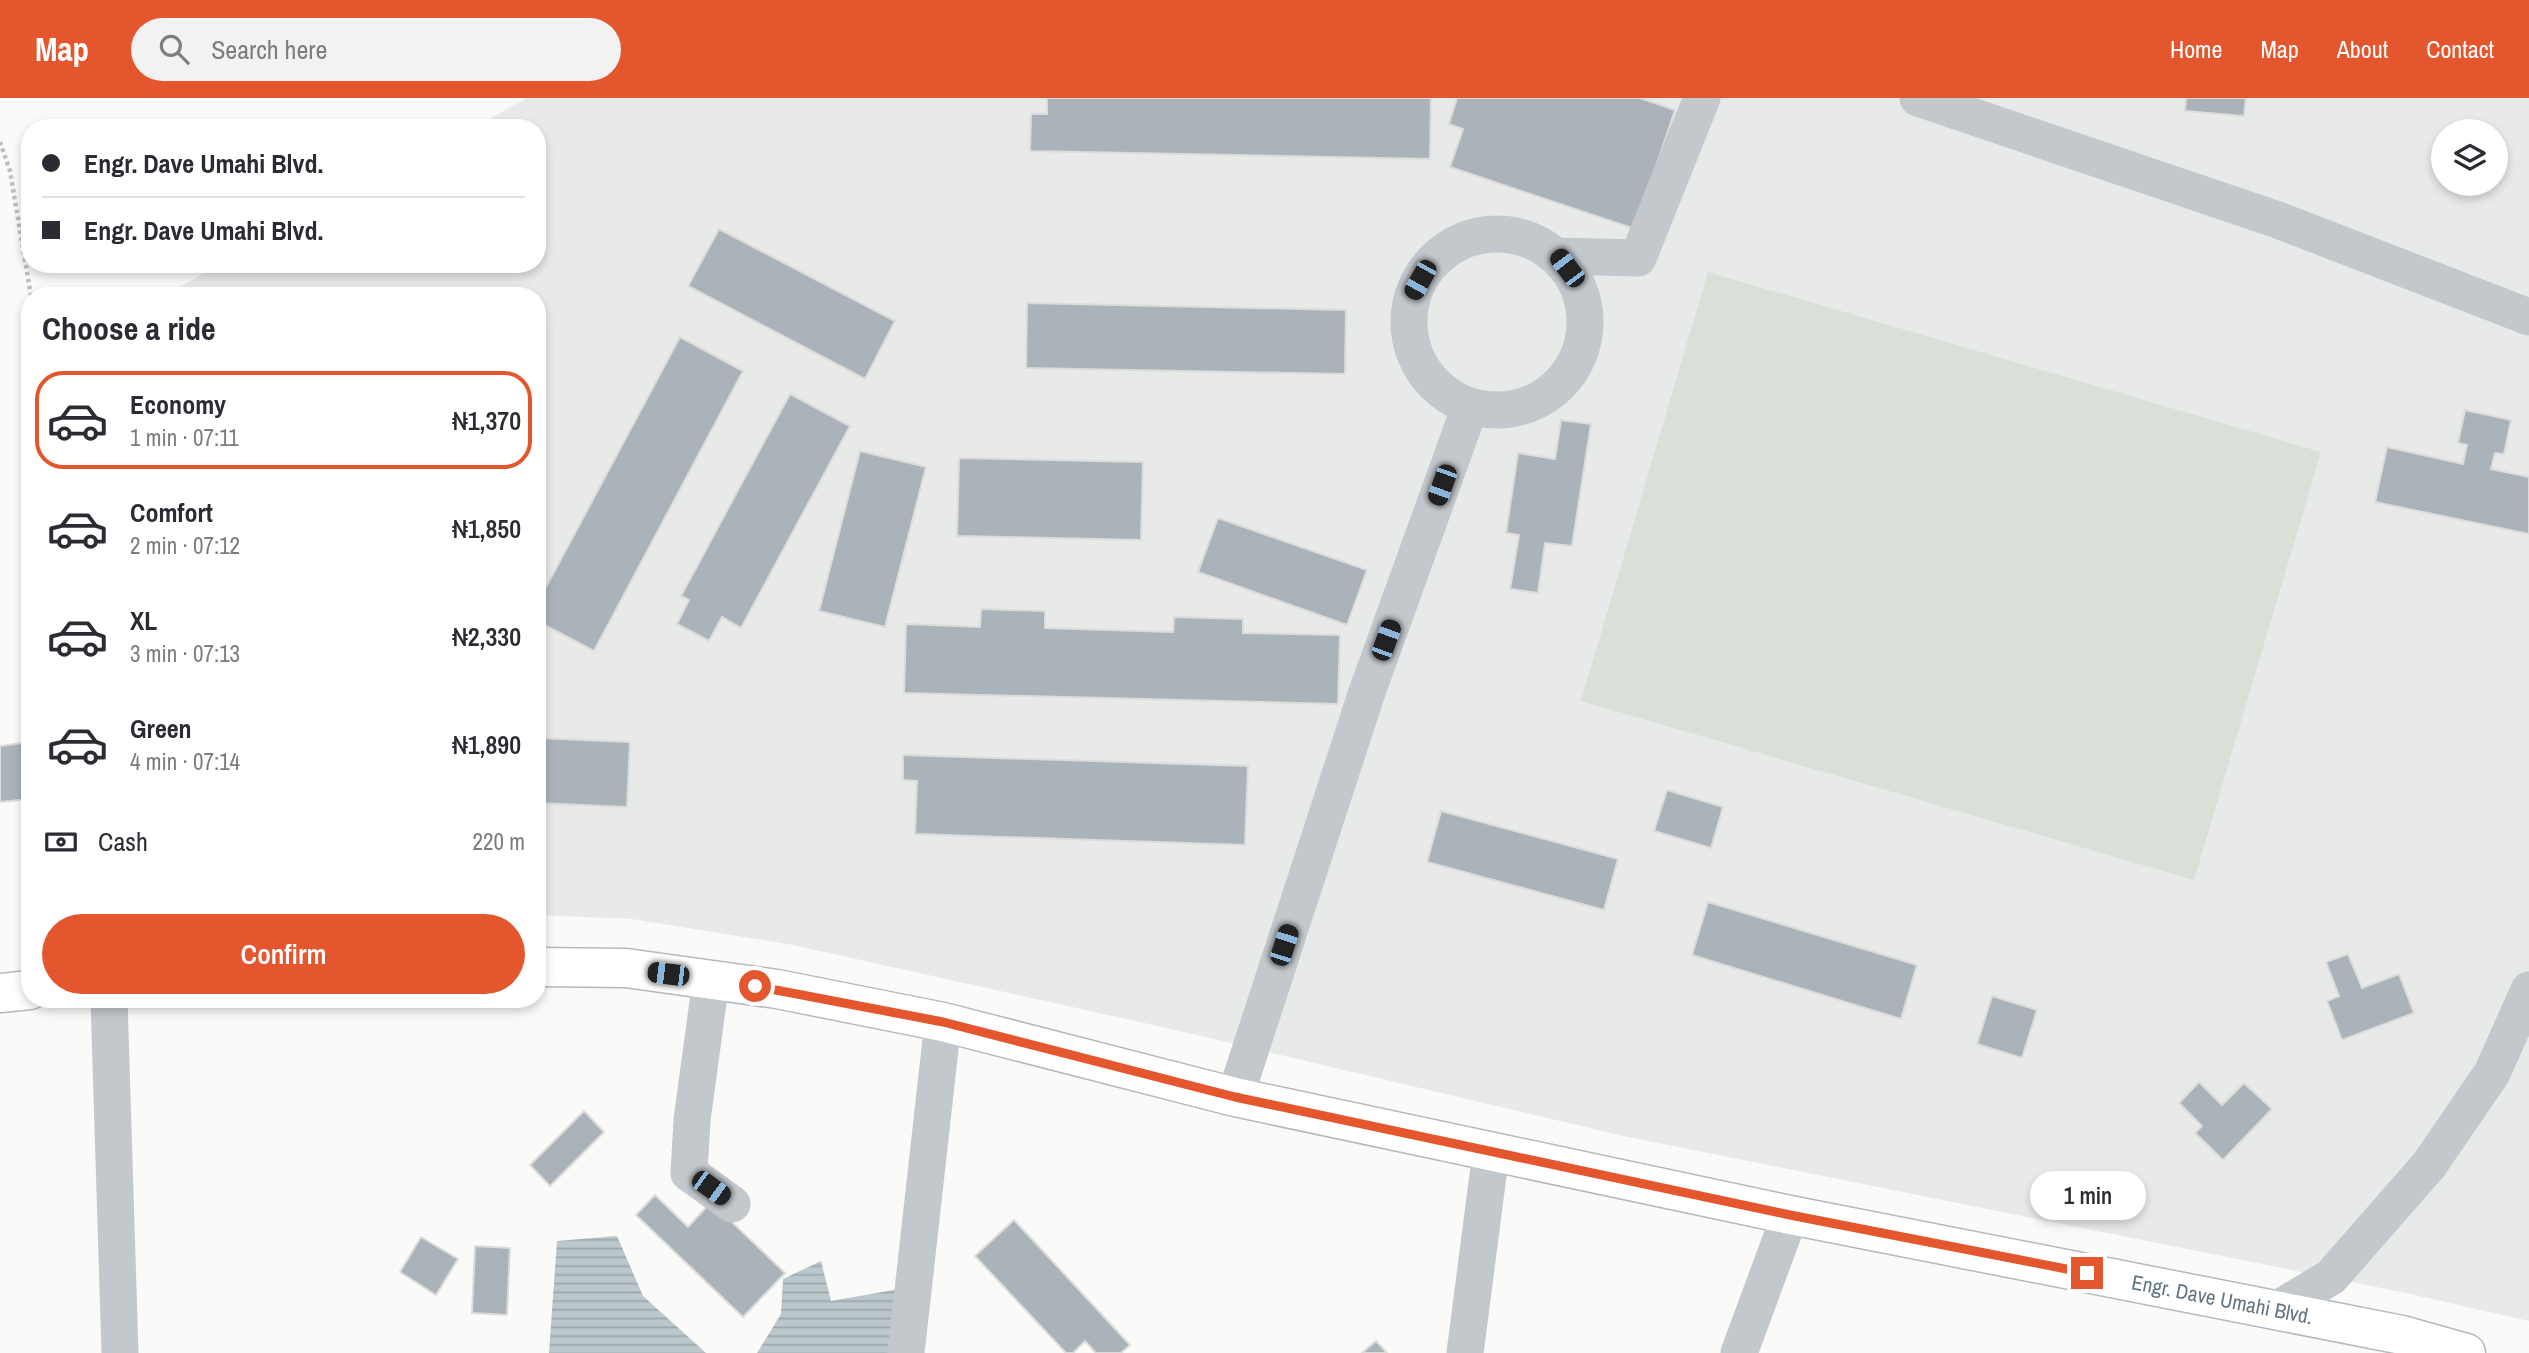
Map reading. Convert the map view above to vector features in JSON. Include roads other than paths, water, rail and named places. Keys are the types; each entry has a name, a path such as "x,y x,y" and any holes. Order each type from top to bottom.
{"street":[{"path":"1557,256 1638,258 1702,98"},
{"path":"1918,98 2278,220 2529,317"},
{"path":"1489,233 1525,237 1557,256 1577,281 1586,314 1583,349 1566,380 1538,401 1504,411 1470,407 1439,390 1418,363 1407,330 1411,295 1429,265 1456,243 1489,233"},
{"path":"1235,1097 1367,692 1470,407"},
{"name":"Engr. Dave Umahi Blvd.","path":"546,967 626,968 777,989 943,1022 1235,1097 1790,1215 2276,1310 2408,1344 2466,1353"},
{"path":"711,980 692,1120 689,1173 732,1204"},
{"path":"2276,1310 2331,1277 2429,1165 2492,1073 2529,990"},
{"path":"0,993 21,991"},
{"path":"108,1008 120,1353"},
{"path":"906,1353 943,1022"},
{"path":"1465,1353 1491,1152"},
{"path":"1739,1353 1790,1215"}]}
